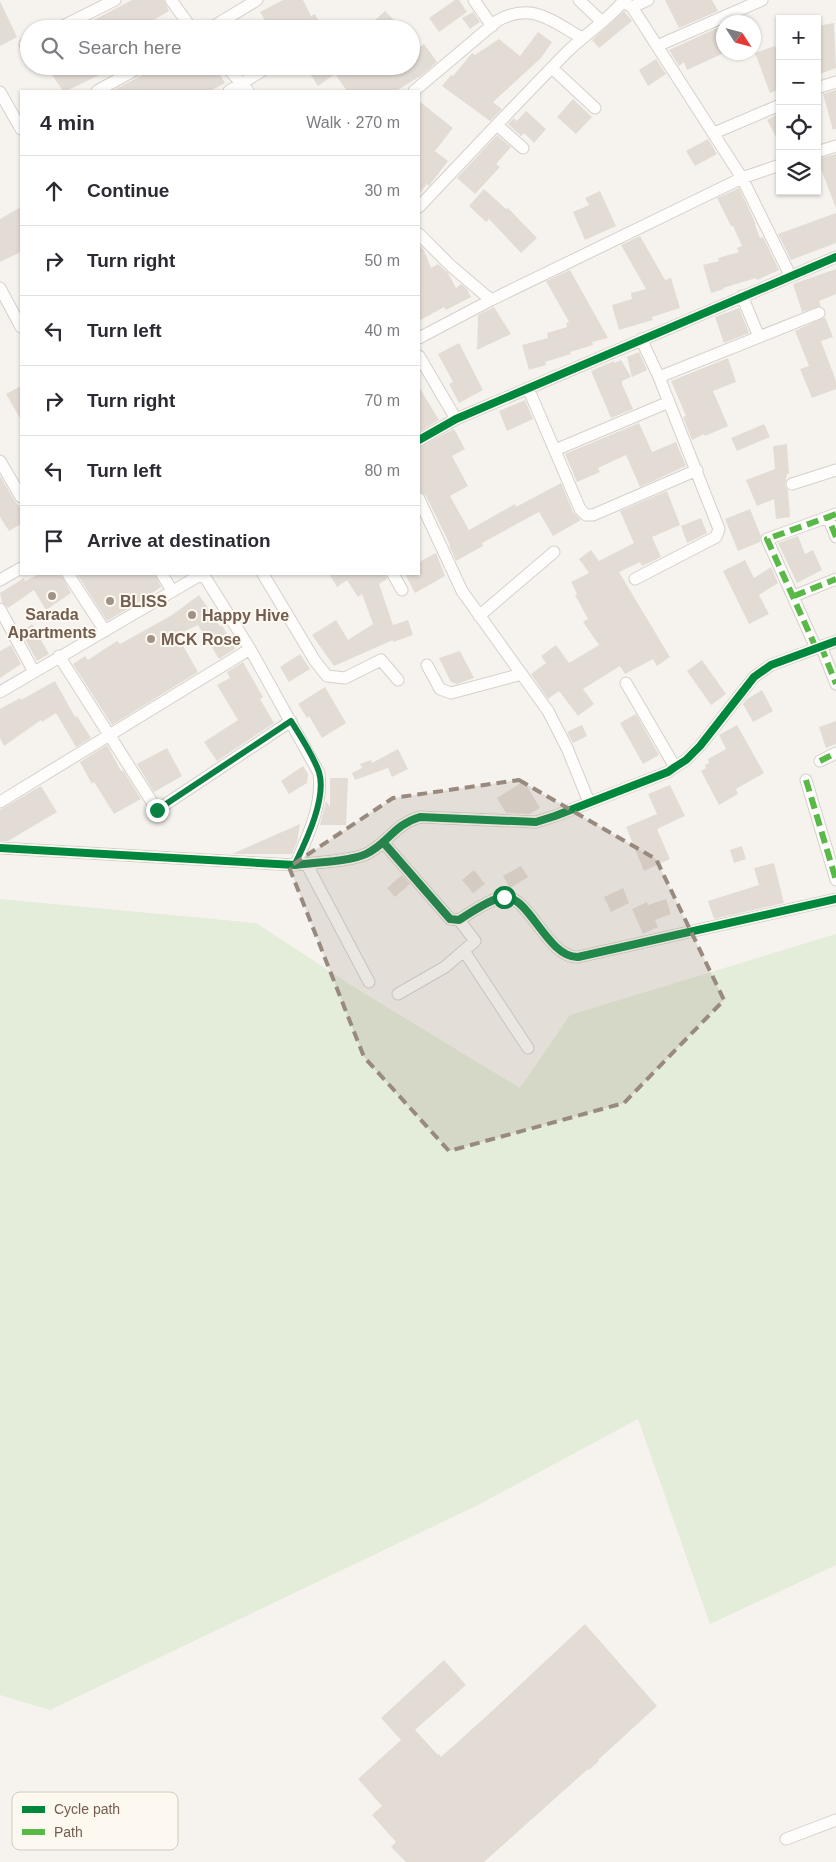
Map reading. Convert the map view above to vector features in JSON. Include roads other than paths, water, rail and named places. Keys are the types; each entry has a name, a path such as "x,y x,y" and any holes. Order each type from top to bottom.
{"street":[{"path":"75,20 116,0"},
{"path":"171,0 185,20"},
{"path":"224,20 257,0"},
{"path":"474,0 492,26"},
{"path":"579,0 601,21"},
{"path":"420,206 582,38 626,3 648,0"},
{"path":"657,46 762,0"},
{"path":"626,3 657,46 742,178 790,275"},
{"path":"415,90 492,26 508,15 519,12 531,12 543,16 582,38"},
{"path":"552,68 595,108"},
{"path":"99,90 126,75"},
{"path":"234,75 245,87 259,75"},
{"path":"821,87 836,82"},
{"path":"0,92 20,127"},
{"path":"714,134 776,107"},
{"path":"497,125 523,148"},
{"path":"821,151 836,146"},
{"path":"420,337 491,300 742,178 776,166"},
{"path":"420,235 451,266 491,300"},
{"path":"420,439 456,419 836,257"},
{"path":"0,288 20,325"},
{"path":"742,296 759,337"},
{"path":"658,377 819,313"},
{"path":"635,579 716,537 719,533 697,470 641,339"},
{"path":"420,358 456,419"},
{"path":"528,388 580,509 586,515 593,515 697,470"},
{"path":"554,450 669,402"},
{"path":"0,461 20,495"},
{"path":"792,484 836,470"},
{"path":"420,501 462,591 548,711 567,748 589,802"},
{"path":"836,537 832,516 767,539 836,684"},
{"path":"479,616 554,552"},
{"path":"0,580 20,569"},
{"path":"69,575 105,631"},
{"path":"163,575 172,591"},
{"path":"0,692 200,575"},
{"path":"203,575 250,649 319,773 321,787 301,864 369,982"},
{"path":"264,575 315,661 327,676 345,678 380,660 398,680"},
{"path":"393,575 402,590"},
{"path":"794,596 836,579"},
{"path":"0,609 34,672"},
{"path":"0,848 301,864 343,860 365,855 407,821 420,817 536,822 668,772 686,760 700,746 754,677 771,665 836,641"},
{"path":"0,802 250,649"},
{"path":"59,656 157,810 291,721"},
{"path":"428,665 440,689 451,693 522,674"},
{"path":"626,683 675,767"},
{"path":"820,761 836,753"},
{"path":"806,780 836,880"},
{"path":"383,842 450,919 459,920 486,904 504,897 516,900 558,950 570,957 578,957 836,899"},
{"path":"398,994 445,967 475,942 459,920"},
{"path":"464,951 528,1048"},
{"path":"786,1839 836,1820"}],"place":[{"name":"Sarada Apartments","path":"52,596"},
{"name":"BLISS","path":"110,601"},
{"name":"Happy Hive","path":"192,615"},
{"name":"MCK Rose","path":"151,639"}]}
